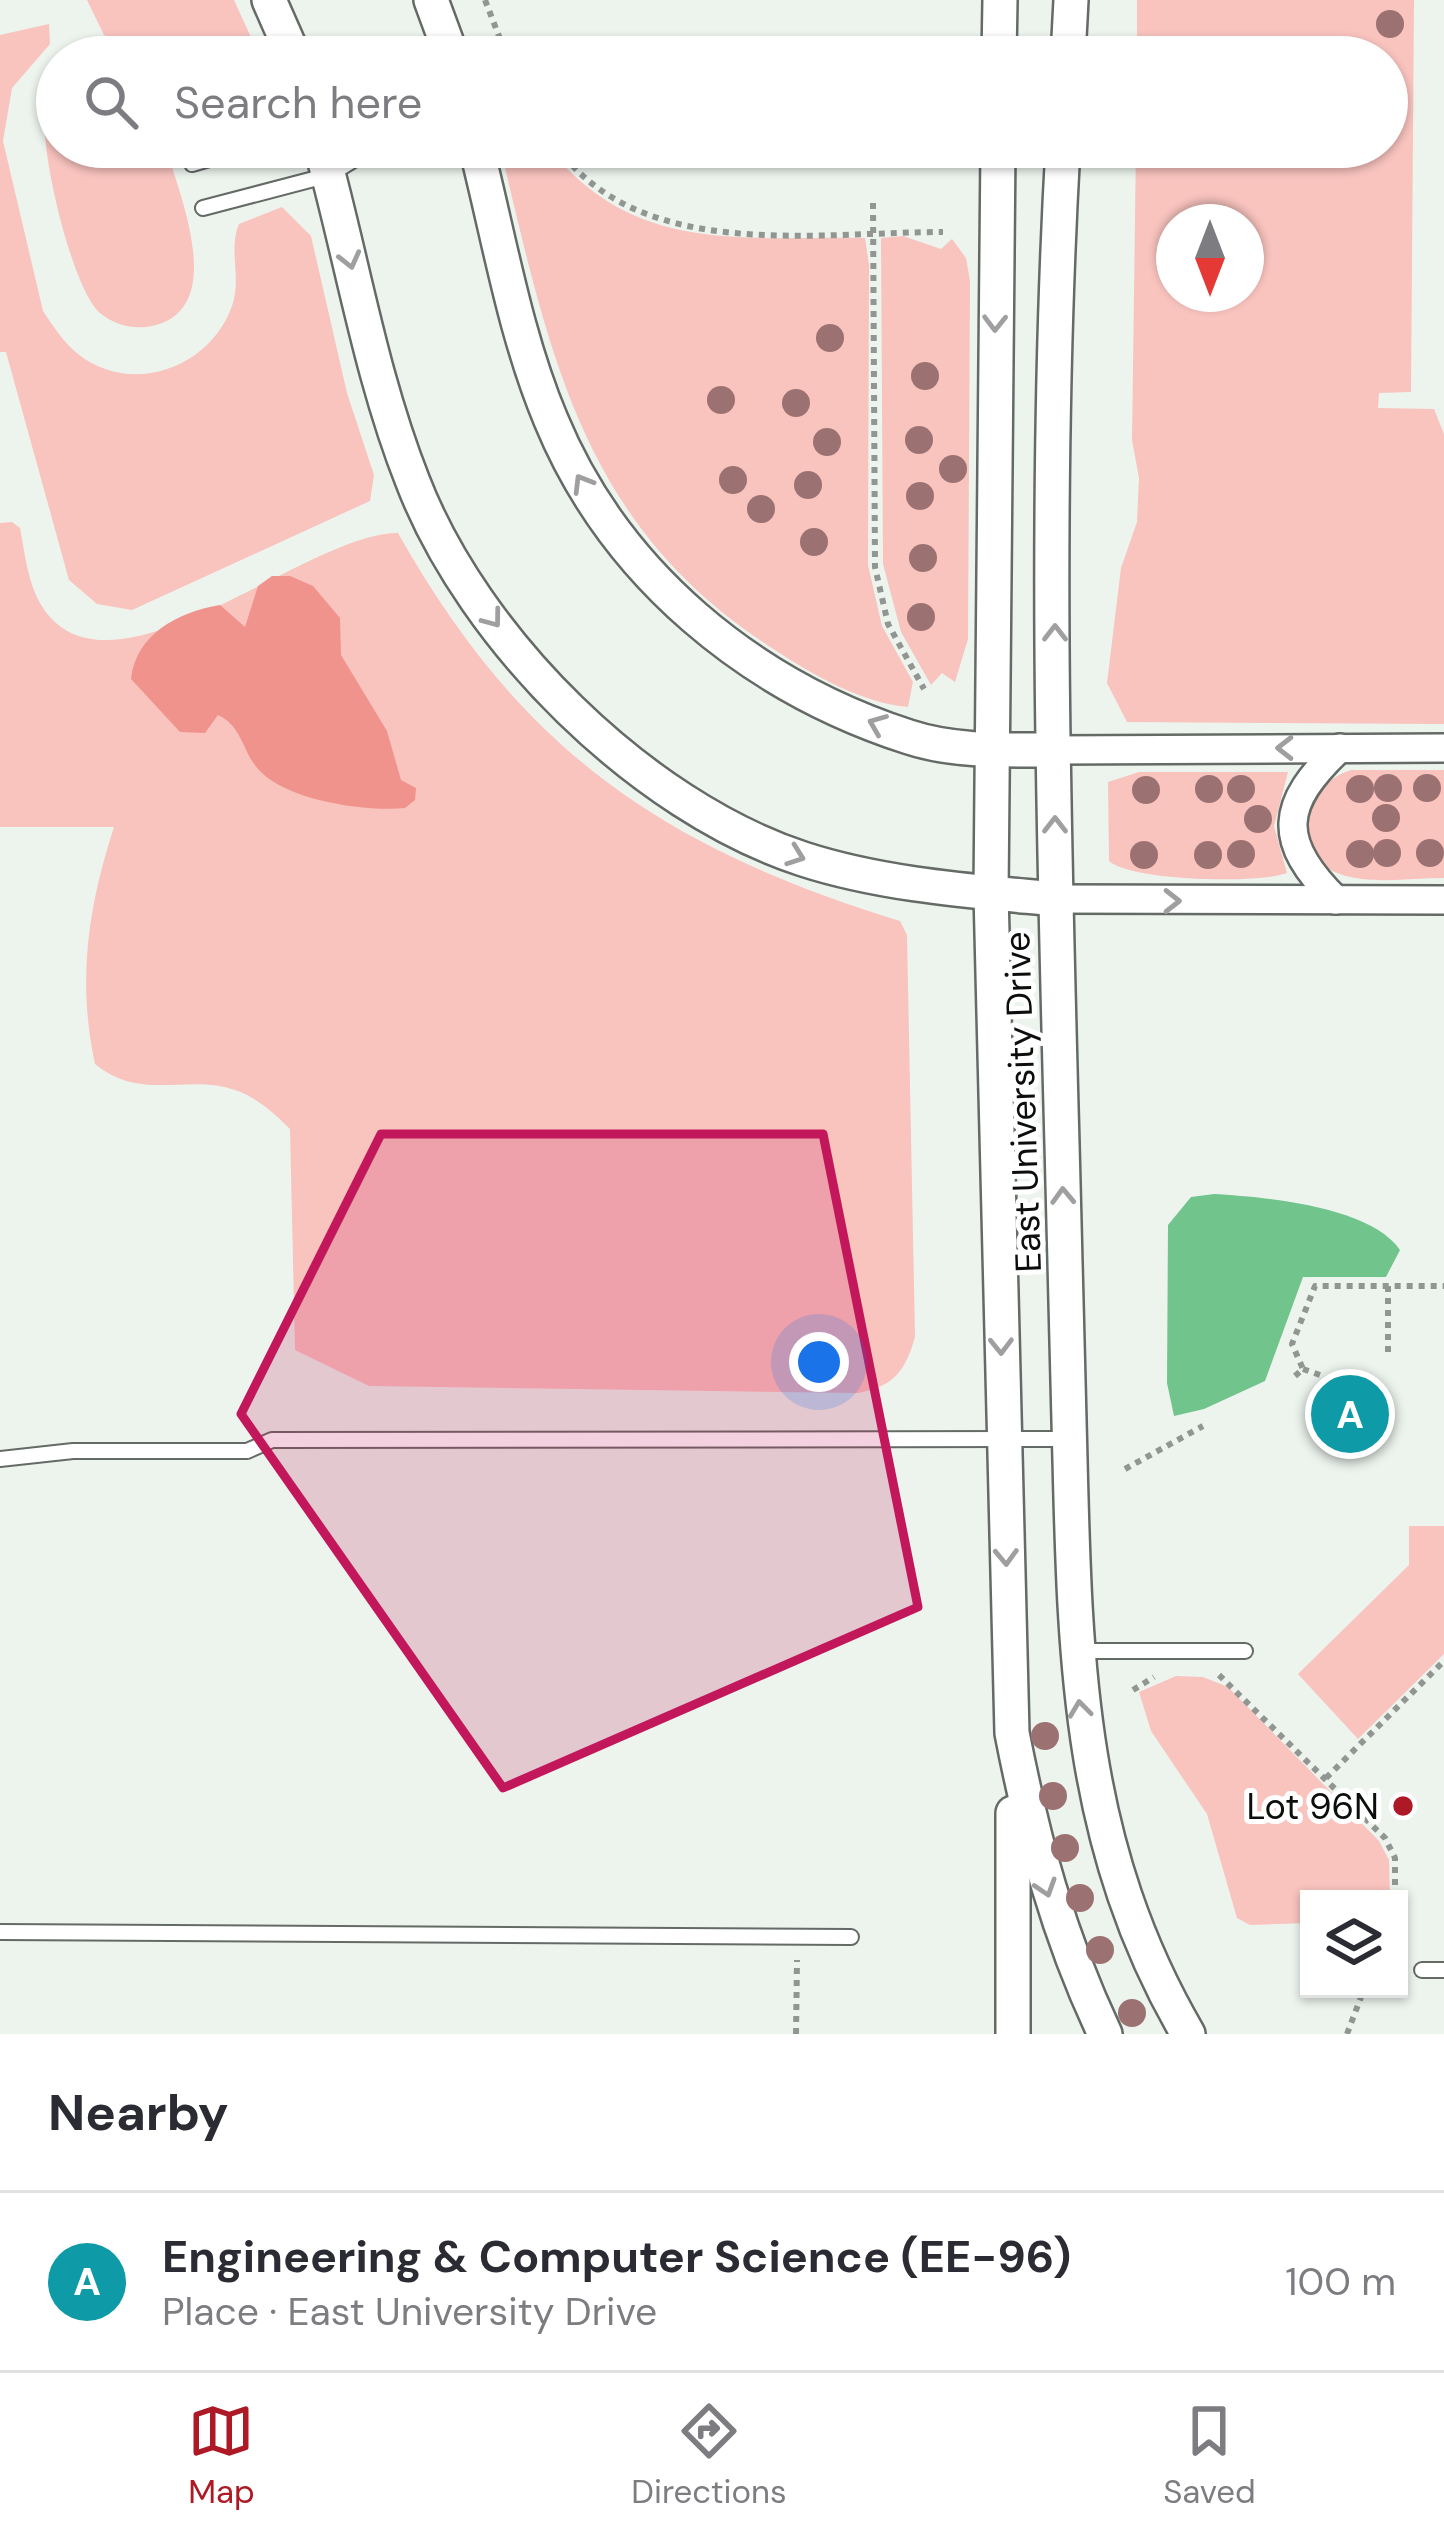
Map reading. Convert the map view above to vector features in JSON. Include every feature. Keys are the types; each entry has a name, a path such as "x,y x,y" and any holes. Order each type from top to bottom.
{"street":[{"path":"269,0 284,36"},
{"path":"431,0 444,36"},
{"path":"999,36 1000,0"},
{"path":"1069,36 1071,0"},
{"path":"327,168 384,396 415,488 465,581 526,664 615,749 669,790 746,836 848,872 991,893 1055,899 1444,900"},
{"path":"481,168 540,392 577,476 616,536 706,629 760,668 813,698 912,739 991,750 1444,748"},
{"name":"East University Drive","path":"998,168 991,893 1012,1733 1036,1858 1067,1953 1106,2034"},
{"name":"East University Drive","path":"1063,168 1055,899 1075,1651 1090,1778 1108,1846 1136,1928 1188,2034"},
{"path":"1336,900 1308,872 1294,820 1306,780 1340,748"},
{"path":"1012,1733 1013,2034"}],"lane":[{"path":"203,208 307,168"},
{"path":"0,1459 73,1451 247,1451 272,1440 1070,1439"},
{"path":"1075,1651 1245,1651"},
{"path":"0,1932 851,1937"},
{"path":"1422,1970 1444,1970"}],"path":[{"path":"484,0 499,36"},
{"path":"574,168 640,214 696,231 943,232"},
{"path":"873,202 874,566 888,623 924,688"},
{"path":"1320,1375 1304,1370 1292,1345 1315,1286 1444,1286"},
{"path":"1388,1286 1388,1354"},
{"path":"1295,1376 1304,1370"},
{"path":"1125,1469 1203,1426"},
{"path":"1326,1778 1444,1661"},
{"path":"1205,1671 1232,1682 1391,1848 1394,1890"},
{"path":"1133,1690 1158,1674"},
{"path":"775,1957 797,1956 796,2034"},
{"path":"1347,2034 1361,1998"}],"highlighted area":[{"path":"381,1134 823,1134 918,1607 503,1788 241,1414"}],"shaded area":[{"path":"87,0 234,0 250,36 106,36"},
{"path":"1137,0 1414,0 1411,392 1379,393 1378,408 1434,409 1444,434 1444,724 1127,722 1107,683 1121,568 1137,522 1139,478 1132,440 1136,168 1408,168 1408,36 1137,36"},
{"path":"49,24 50,36 36,36 36,60 12,88 3,141 43,311 68,345 99,367 122,373 145,374 188,359 222,327 232,306 239,224 282,207 311,236 347,393 374,475 370,501 132,610 97,604 69,580 6,352 0,352 0,35"},
{"path":"172,168 188,220 194,275 188,298 175,315 152,326 132,327 100,313 71,255 50,171"},
{"path":"505,168 568,168 616,206 653,223 692,232 865,238 869,265 868,565 882,626 913,682 908,707 856,694 775,650 710,602 657,549 616,491 584,430 537,296"},
{"path":"903,236 941,249 952,239 966,258 970,281 968,639 955,682 942,673 931,685 901,632 883,564 881,238"},
{"path":"12,522 20,528 30,579 43,608 74,634 114,640 161,630 359,540 398,533 445,610 495,676 549,733 607,782 670,824 739,860 900,921 907,935 915,1337 896,1376 858,1393 369,1386 295,1350 290,1129 266,1107 238,1091 202,1084 130,1082 95,1064 87,1003 88,944 114,827 0,827 0,523"},
{"path":"272,576 290,576 313,586 340,618 341,655 387,731 401,780 416,788 415,800 405,808 350,806 291,791 255,766 227,720 218,715 205,733 180,732 131,679 150,638 189,613 220,605 245,627 258,586"},
{"path":"1351,770 1444,770 1444,878 1352,877 1322,864 1310,851 1305,820 1310,804 1334,778"},
{"path":"1139,772 1288,772 1274,826 1287,873 1195,879 1142,873 1109,861 1108,782"},
{"path":"1214,1194 1287,1201 1341,1214 1385,1235 1400,1250 1386,1277 1303,1277 1265,1381 1204,1409 1174,1416 1167,1383 1168,1225 1191,1197"},
{"path":"1409,1526 1444,1526 1444,1654 1358,1739 1298,1674 1409,1565"},
{"path":"1176,1676 1203,1677 1228,1687 1379,1841 1389,1860 1390,1890 1300,1890 1300,1923 1250,1925 1237,1918 1207,1814 1151,1731 1139,1692"}],"place":[{"name":"Engineering & Computer Science (EE-96)","path":"1350,1414"},
{"name":"Lot 96N","path":"1403,1806"}]}
